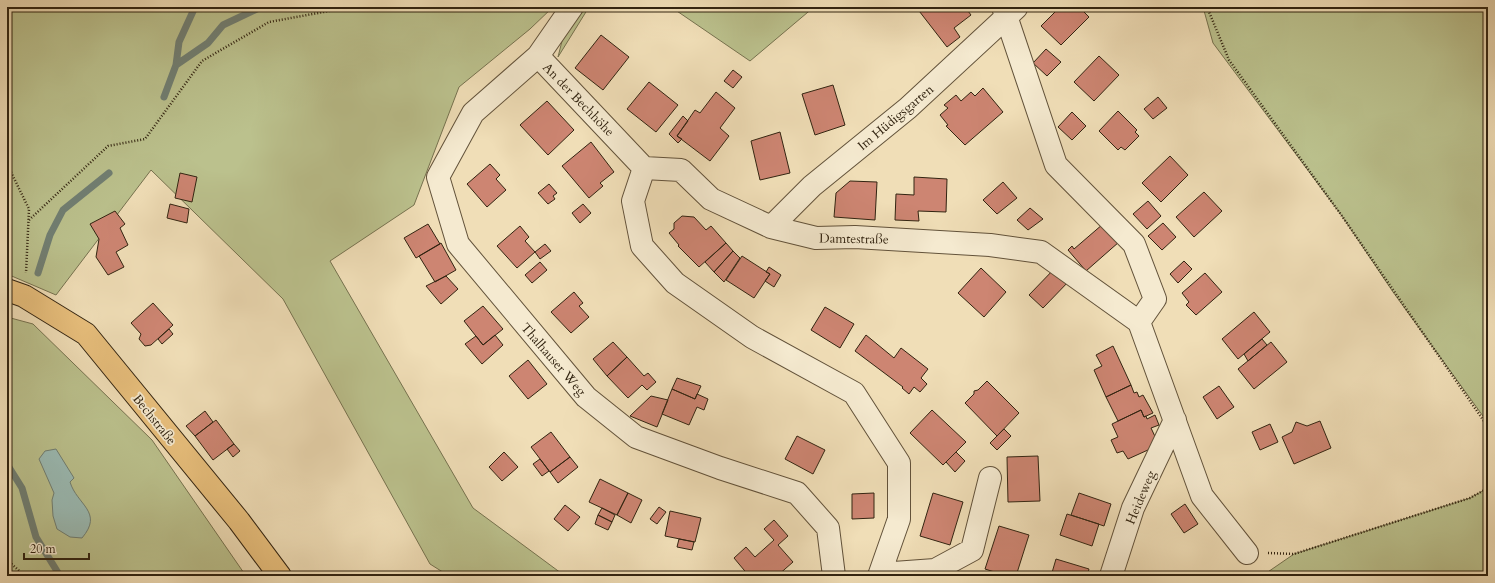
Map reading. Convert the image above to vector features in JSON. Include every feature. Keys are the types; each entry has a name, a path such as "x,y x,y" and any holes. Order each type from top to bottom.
{"main road":[{"name":"Bechstraße","path":"15,293 86,334 239,521 280,576"}],"street":[{"name":"An der Bechhöhe","path":"572,7 538,56 644,168"},
{"name":"Im Hüdigsgarten","path":"771,227 812,186 908,108 1009,10"},
{"path":"1009,10 1056,165 1134,244 1155,300 1139,322 1158,378 1175,420 1202,496 1247,553"},
{"name":"Thalhauser Weg","path":"538,56 473,113 438,177 458,244 586,397 636,437 720,468 797,493 828,528 834,576"},
{"name":"Damtestraße","path":"644,168 681,170 711,199 771,227 816,238 871,238 990,245 1041,252 1139,322"},
{"path":"644,168 633,202 642,246 681,288 752,336 854,393 899,463 899,520 880,575 936,570 972,550 990,478"},
{"name":"Heideweg","path":"1111,576 1133,508 1175,420"}],"path":[{"path":"29,220 108,146 145,139 202,61 269,22 340,9 343,7"},
{"path":"1207,7 1229,60 1342,216 1488,427"},
{"path":"7,164 29,209 29,220 15,293"},
{"path":"1247,553 1294,554 1470,498 1488,488"},
{"path":"7,560 24,576"}],"green space":[{"path":"7,7 553,7 530,29 459,87 414,205 330,261 473,508 565,576 449,576 430,564 283,299 151,170 56,295 7,274"},
{"path":"582,7 589,7 558,57 563,37"},
{"path":"671,7 814,7 750,61"},
{"path":"1203,7 1488,7 1488,423 1393,292 1342,216 1213,43"},
{"path":"7,317 33,324 152,440 246,576 7,576"},
{"path":"1488,488 1488,576 1262,576 1294,554 1470,498"}],"water":[{"path":"56,449 74,478 70,482 73,490 90,515 88,529 82,538 70,537 57,529 53,516 52,500 54,493 39,459 45,451"}],"building":[{"path":"916,7 965,7 971,15 954,28 960,37 947,47"},
{"path":"1060,7 1079,7 1089,17 1061,45 1041,26"},
{"path":"601,35 629,57 603,90 575,68"},
{"path":"1046,49 1061,62 1047,76 1033,63"},
{"path":"1099,56 1119,75 1094,101 1074,82"},
{"path":"733,70 742,77 733,88 724,81"},
{"path":"649,82 678,105 656,132 627,109"},
{"path":"833,85 845,125 815,135 802,94"},
{"path":"983,88 1003,112 965,145 946,126 948,125 940,115 948,108 944,105 956,95 961,101 971,92 975,96"},
{"path":"716,92 735,108 720,128 729,136 710,161 677,136 695,110 700,113"},
{"path":"1158,97 1167,108 1153,119 1144,109"},
{"path":"547,101 574,130 548,155 520,125"},
{"path":"1118,111 1137,130 1135,132 1139,136 1125,150 1121,147 1118,150 1099,131"},
{"path":"1072,112 1086,126 1072,140 1058,127"},
{"path":"683,116 688,121 677,136 682,139 678,143 669,134"},
{"path":"780,132 790,173 760,180 751,141"},
{"path":"591,142 614,172 600,183 603,186 589,198 562,166"},
{"path":"1170,156 1188,175 1161,202 1142,183"},
{"path":"490,164 500,175 496,179 506,190 487,207 467,184"},
{"path":"180,173 197,177 192,202 175,198"},
{"path":"914,177 947,179 946,212 918,211 919,221 895,220 896,194 914,195"},
{"path":"850,181 877,182 875,220 834,217 836,193"},
{"path":"1003,182 1017,198 997,214 983,200"},
{"path":"549,184 557,193 553,196 555,199 548,204 538,193"},
{"path":"1204,192 1222,211 1194,237 1176,217"},
{"path":"1148,201 1161,216 1147,229 1133,214"},
{"path":"170,204 189,209 187,223 167,218"},
{"path":"583,204 591,213 580,223 572,213"},
{"path":"1030,208 1043,219 1028,230 1017,220"},
{"path":"115,211 125,224 120,228 128,245 116,252 124,267 108,275 96,257 99,239 90,224"},
{"path":"682,216 694,217 706,230 711,226 726,243 699,267 678,246 679,245 669,233 674,229 674,223"},
{"path":"1163,223 1176,237 1162,250 1148,236"},
{"path":"428,224 440,244 416,258 404,238"},
{"path":"1103,224 1119,242 1086,271 1068,250 1072,246 1074,249"},
{"path":"520,226 529,237 525,241 535,252 517,268 497,246"},
{"path":"441,243 456,270 435,282 419,256"},
{"path":"726,243 733,251 714,272 705,262"},
{"path":"545,244 551,251 540,259 535,252"},
{"path":"733,251 740,258 724,282 714,272"},
{"path":"742,256 770,274 754,298 726,280"},
{"path":"1184,261 1192,269 1178,283 1170,274"},
{"path":"540,262 547,270 532,283 525,275"},
{"path":"1057,266 1071,279 1043,308 1029,295"},
{"path":"769,267 781,275 774,287 765,281 770,274 766,272"},
{"path":"981,268 1006,292 984,317 958,293"},
{"path":"1205,273 1222,292 1196,315 1186,305 1189,302 1182,293"},
{"path":"446,276 458,289 441,304 426,286"},
{"path":"574,292 583,303 579,306 589,317 571,333 551,312"},
{"path":"153,303 173,325 151,345 145,346 139,339 141,334 131,323"},
{"path":"483,306 503,329 483,345 464,321"},
{"path":"825,307 854,324 840,348 811,330"},
{"path":"1254,312 1270,332 1238,359 1222,339"},
{"path":"169,329 173,334 162,344 158,339"},
{"path":"495,335 503,345 482,364 465,344 476,336 483,345"},
{"path":"866,335 894,358 901,348 928,369 921,378 927,384 920,392 914,387 909,394 902,388 903,387 855,351"},
{"path":"1262,339 1267,345 1248,361 1244,354"},
{"path":"613,342 627,357 607,376 593,359"},
{"path":"1271,342 1287,362 1254,389 1238,369"},
{"path":"1113,346 1131,385 1106,397 1094,370 1102,366 1096,355"},
{"path":"627,357 644,376 648,373 656,382 647,390 642,385 628,398 607,376"},
{"path":"528,360 547,384 528,399 509,376"},
{"path":"677,378 701,386 695,399 672,389"},
{"path":"987,381 1019,413 997,436 965,403 974,394 974,391 978,390"},
{"path":"1131,385 1134,393 1137,392 1139,397 1143,395 1153,413 1144,417 1141,410 1118,421 1106,397"},
{"path":"1219,386 1234,407 1217,419 1203,397"},
{"path":"672,389 695,399 697,394 708,399 704,410 697,407 689,425 662,414"},
{"path":"651,396 668,400 657,427 630,416"},
{"path":"932,410 966,442 943,465 910,433"},
{"path":"1141,410 1144,417 1146,416 1147,419 1155,415 1159,425 1151,428 1159,445 1128,459 1123,451 1117,453 1111,440 1118,437 1112,424"},
{"path":"205,411 213,422 195,436 186,426"},
{"path":"216,420 234,444 213,460 195,436"},
{"path":"1320,421 1331,448 1294,464 1282,437 1292,432 1296,422 1307,426"},
{"path":"1270,424 1278,442 1260,450 1252,432"},
{"path":"1004,429 1011,436 997,450 990,443"},
{"path":"551,432 570,457 550,472 531,447"},
{"path":"797,436 825,450 813,474 785,459"},
{"path":"234,444 240,451 233,457 227,449"},
{"path":"504,452 518,467 502,481 489,467"},
{"path":"956,452 965,461 955,472 946,462"},
{"path":"1038,456 1040,501 1008,502 1007,457"},
{"path":"570,457 578,467 558,483 550,472"},
{"path":"540,459 549,471 542,476 533,464"},
{"path":"600,479 628,493 617,515 589,502"},
{"path":"628,493 642,500 631,523 617,515"},
{"path":"874,493 874,518 852,519 852,494"},
{"path":"933,493 963,502 950,545 920,536"},
{"path":"1079,493 1111,504 1104,526 1071,515"},
{"path":"1185,504 1198,524 1184,533 1171,514"},
{"path":"565,505 580,517 568,531 554,519"},
{"path":"659,507 666,512 657,524 650,519"},
{"path":"602,508 615,515 612,522 598,515"},
{"path":"670,511 701,518 695,542 665,536"},
{"path":"1067,514 1099,524 1092,546 1060,535"},
{"path":"598,515 612,522 608,530 595,524"},
{"path":"774,520 788,536 778,545 793,562 777,576 761,576 757,572 749,576 734,558 746,547 755,557 774,540 764,529"},
{"path":"999,526 1029,535 1016,576 1007,576 985,569"},
{"path":"679,539 694,542 692,550 677,547"},
{"path":"1056,559 1089,569 1087,576 1051,576"}],"waterway":[{"path":"176,65 179,42 195,7"},
{"path":"164,97 176,65 208,43 223,25 261,7"},
{"path":"38,273 50,235 63,210 109,173"},
{"path":"7,464 22,488 36,537 60,576"}]}
